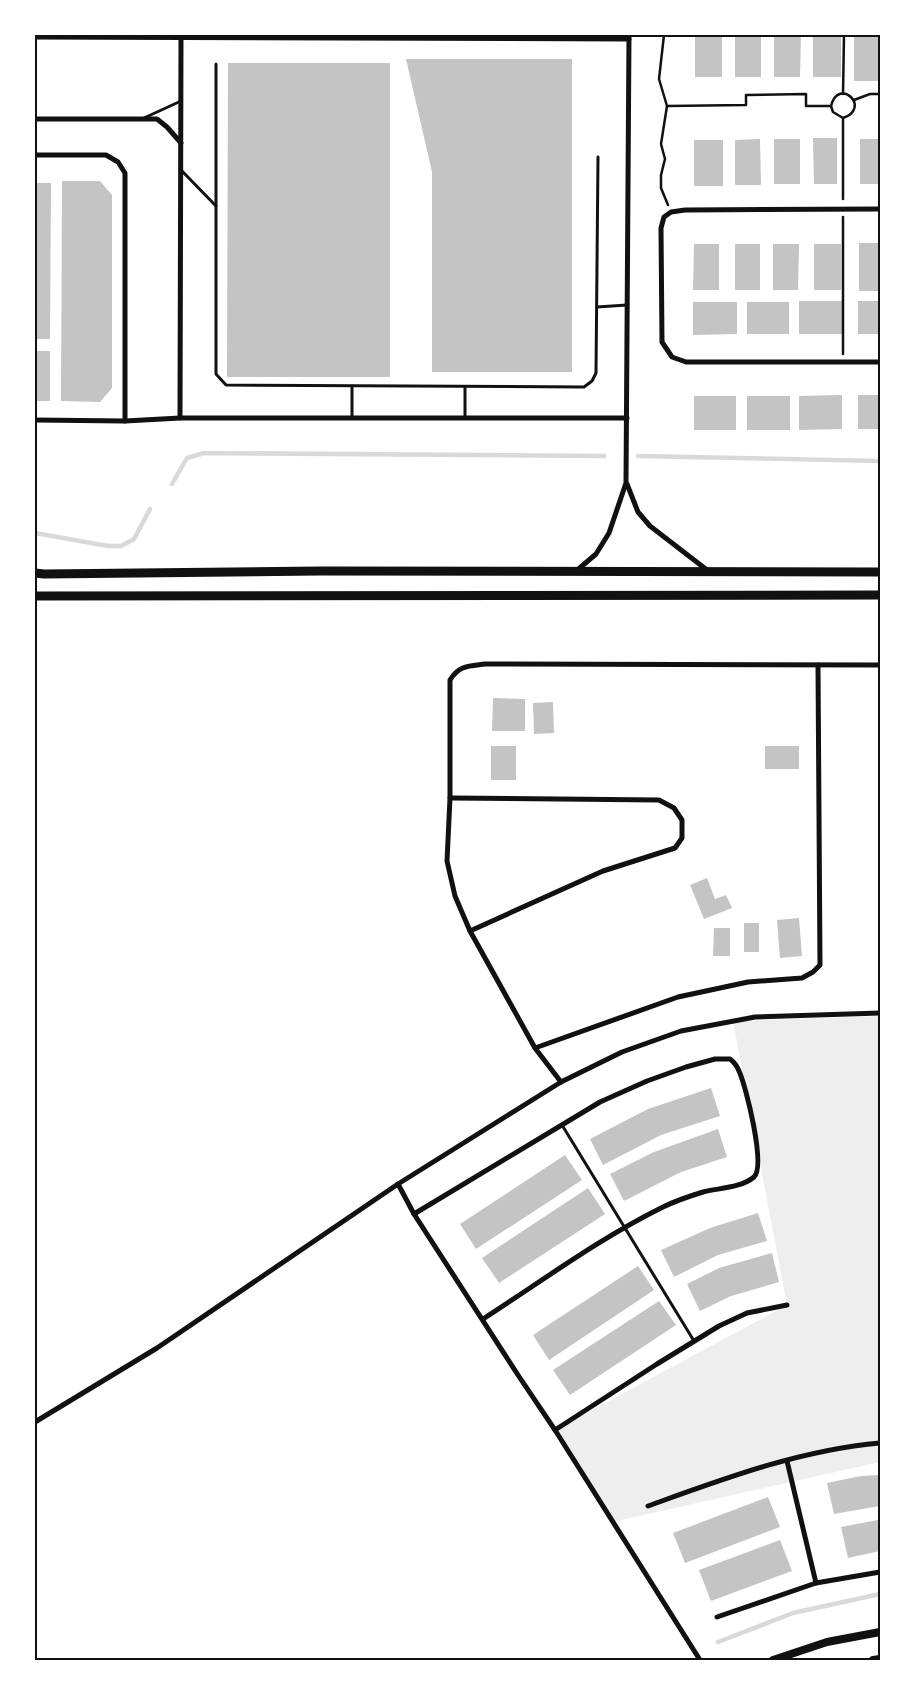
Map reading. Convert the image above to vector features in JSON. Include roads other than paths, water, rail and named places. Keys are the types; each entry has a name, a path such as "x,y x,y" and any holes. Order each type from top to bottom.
{"main road":[{"path":"35,573 320,571 880,572"},
{"path":"35,596 880,595"}],"street":[{"path":"35,37 629,37 626,483 609,533 596,554 574,572"},
{"path":"180,418 181,38"},
{"path":"35,119 157,119 168,127 181,143"},
{"path":"35,155 106,155 118,162 125,173 125,421"},
{"path":"880,209 685,210 671,212 664,216 661,228 662,342 672,357 686,362 880,362"},
{"path":"35,420 125,421 180,418 627,418"},
{"path":"626,483 638,512 650,526 710,572"},
{"path":"561,1082 535,1048 470,931 455,896 447,861 450,798 450,680 455,671 466,666 485,664 880,665"},
{"path":"535,1048 678,997 748,982 802,978 813,972 820,965 818,665"},
{"path":"450,798 659,800 674,808 682,820 682,838 675,848 603,871 470,931"},
{"path":"35,1422 157,1348 398,1184 561,1082 622,1052 681,1031 755,1017 880,1013"},
{"path":"414,1214 600,1102 647,1081 715,1059 730,1059 735,1064 740,1072 752,1116 758,1157 758,1170 754,1177 742,1183 701,1193 665,1206 626,1227 483,1319"},
{"path":"398,1184 414,1214 555,1430 700,1660"},
{"path":"555,1430 719,1326 747,1313 788,1305"},
{"path":"648,1506 757,1468 853,1445 880,1443"},
{"path":"788,1461 816,1583"},
{"path":"717,1617 816,1583 880,1572"},
{"path":"772,1660 827,1642 880,1632"},
{"path":"873,1660 880,1659"}],"lane":[{"path":"216,64 216,374 226,385 584,388 592,381 596,373 598,157"},
{"path":"141,119 181,101"},
{"path":"181,170 216,206"},
{"path":"597,307 627,304"},
{"path":"352,386 352,418"},
{"path":"465,386 465,418"},
{"path":"562,1124 694,1341"}],"waterway":[{"path":"172,484 187,458 204,453 604,456"},
{"path":"638,456 880,461"},
{"path":"35,533 108,546 121,546 134,539 150,509"},
{"path":"718,1642 793,1613 880,1594"}]}
